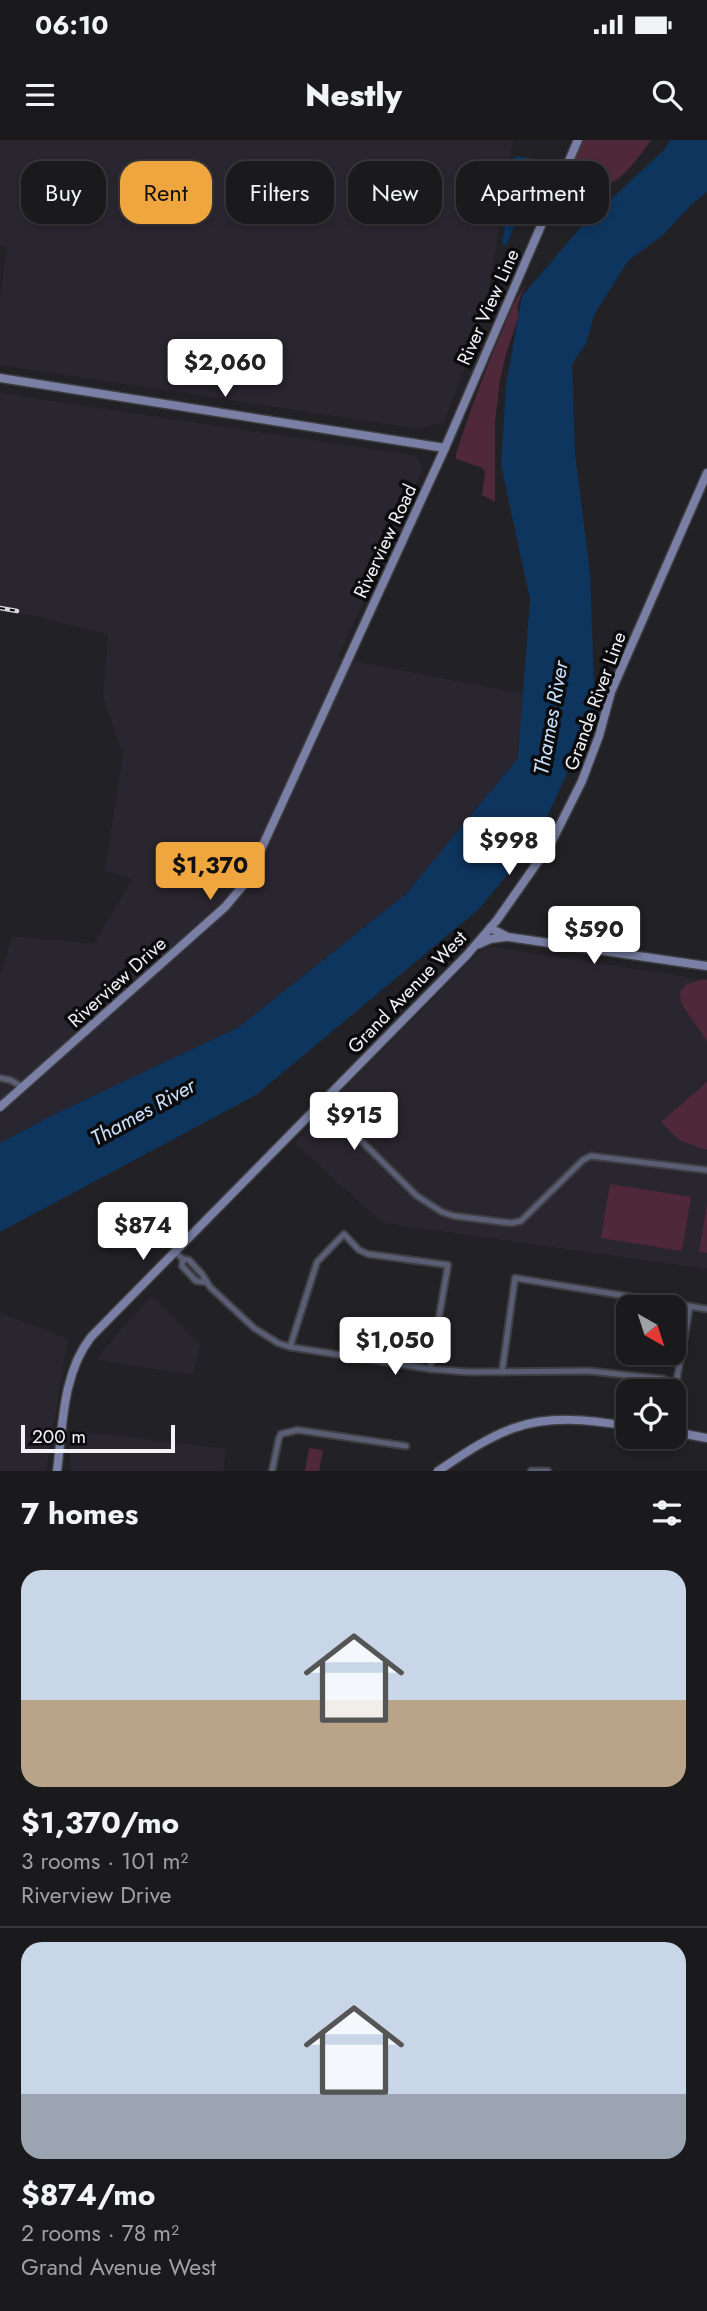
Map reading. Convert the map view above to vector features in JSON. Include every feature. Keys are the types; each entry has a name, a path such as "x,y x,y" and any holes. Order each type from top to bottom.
{"main road":[{"name":"River View Line","path":"445,448 578,140"},
{"path":"0,379 445,448"},
{"name":"Riverview Road","path":"354,648 445,448"},
{"name":"Grande River Line","path":"490,928 551,843 582,781 599,736 611,692 707,473"},
{"name":"Riverview Drive","path":"0,1107 237,895 258,859 354,648"},
{"path":"490,928 508,937"},
{"name":"Grand Avenue West","path":"57,1471 71,1372 79,1353 100,1327 490,928"},
{"path":"471,950 484,941 508,937 707,966"},
{"path":"438,1471 486,1440 523,1426 554,1420 616,1425"},
{"path":"686,1434 707,1438"}],"street":[{"path":"0,1078 23,1087"},
{"path":"322,1102 417,1196 442,1212 454,1216 510,1223 521,1221 583,1160 591,1156 707,1170"},
{"path":"290,1347 317,1262 344,1234 359,1250 368,1254 448,1265 430,1369"},
{"path":"174,1251 183,1259 182,1266 196,1281 205,1282 254,1328 278,1343 430,1369 589,1371 663,1379 676,1384 690,1307"},
{"path":"502,1372 515,1278 707,1309"},
{"path":"363,1359 368,1325"},
{"path":"272,1471 281,1434 298,1430 406,1446"},
{"path":"531,1471 548,1471"}],"shaded area":[{"path":"0,140 513,140 510,161 456,161 456,224 500,224 485,316 444,422 420,429 0,365 0,297 7,247 0,245"},
{"path":"582,140 651,140 631,167 609,184 609,161 574,161"},
{"path":"527,284 517,308 519,315 500,380 495,422 495,502 482,495 485,473 483,468 456,459 456,454 476,395 514,303"},
{"path":"0,393 417,456 423,469 338,658 523,694 519,757 406,894 239,1027 0,1143 0,977 12,936 94,944 132,879 105,870 123,755 103,697 108,635 31,615 0,612"},
{"path":"485,946 707,980 707,1269 382,1223 295,1143 331,1102"},
{"path":"707,980 707,1041 681,1003 680,992 687,984"},
{"path":"707,1082 707,1149 703,1149 679,1140 661,1122"},
{"path":"610,1184 691,1197 682,1251 601,1238"},
{"path":"707,1204 707,1253 699,1252"},
{"path":"151,1296 200,1344 193,1375 98,1360 104,1349"},
{"path":"0,1313 68,1338 46,1471 0,1471"},
{"path":"71,1430 226,1449 223,1471 70,1471"},
{"path":"309,1448 323,1450 319,1471 305,1471"}],"water":[{"name":"Thames River","path":"670,140 707,140 707,192 663,235 628,261 594,315 586,344 572,364 575,454 590,574 595,712 537,839 479,909 256,1095 0,1232 0,1143 239,1027 406,894 518,758 530,599 501,465 506,385 522,296 584,224 609,224 609,201 664,150"},
{"path":"517,156 535,161 514,161"},
{"path":"505,224 515,224 507,244 502,246"}],"railway":[{"path":"0,608 17,611"}]}
